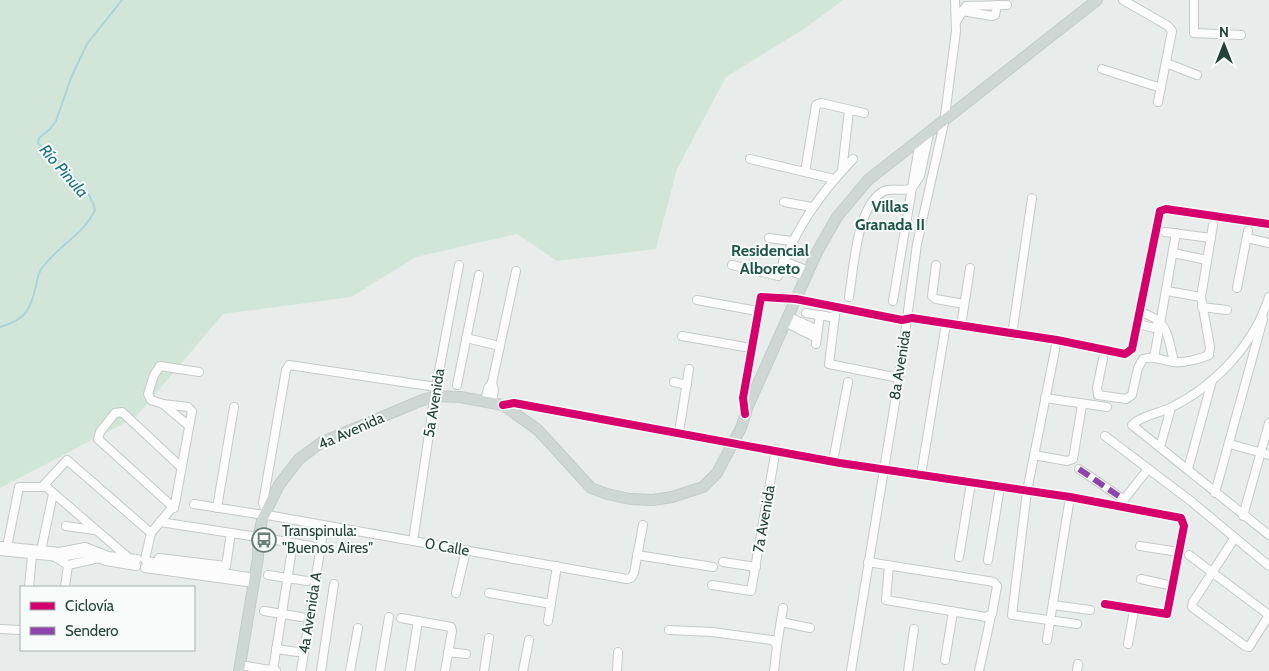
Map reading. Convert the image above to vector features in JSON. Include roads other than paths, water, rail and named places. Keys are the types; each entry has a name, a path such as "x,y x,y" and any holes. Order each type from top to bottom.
{"main road":[{"path":"741,428 745,414 769,364 796,299 828,232 849,200 868,180 929,134 1097,0"},
{"path":"436,392 503,405 538,430 591,488 630,499 653,500 672,497 703,487 717,473 741,428 750,416 768,375 769,364"},
{"name":"4a Avenida","path":"240,668 258,558 258,539 266,513 285,476 299,459 313,447 436,392"}],"street":[{"name":"8a Avenida","path":"851,671 882,470 899,378 917,244 944,122 956,22 956,0"},
{"path":"1123,0 1171,28 1172,34 1158,102"},
{"path":"1194,0 1194,34 1241,35"},
{"path":"956,22 964,7 1007,4"},
{"path":"962,11 992,16 995,14 997,5"},
{"path":"1166,63 1197,75"},
{"path":"1102,69 1161,88"},
{"path":"805,172 816,105 820,102 864,113"},
{"path":"842,171 849,110"},
{"path":"849,297 862,222 869,206 882,192 888,189 909,190 914,186 920,176 929,134"},
{"path":"894,301 920,140"},
{"path":"750,159 834,179"},
{"path":"732,265 778,276 792,241 812,207 853,159"},
{"path":"1012,335 1032,198"},
{"path":"784,202 812,207"},
{"path":"745,414 743,398 761,297 796,299 908,319 1057,340 1125,354 1132,350 1161,210 1269,224"},
{"path":"1103,358 1097,388 1098,395 1126,399 1132,395 1139,363 1142,359 1154,358 1174,362 1200,359 1209,355 1210,347 1201,297 1213,225"},
{"path":"1165,232 1211,238"},
{"path":"1154,358 1176,233"},
{"path":"1237,288 1247,234 1269,243"},
{"path":"769,238 792,241"},
{"path":"1173,254 1207,260"},
{"path":"782,264 808,274"},
{"name":"5a Avenida","path":"413,541 436,392 459,265"},
{"path":"936,265 932,296 936,299 964,304"},
{"path":"961,326 970,268"},
{"path":"488,402 488,388 492,383 516,271"},
{"path":"457,385 480,275"},
{"path":"1167,290 1201,297"},
{"path":"1215,493 1269,297"},
{"path":"697,300 757,311"},
{"path":"836,307 829,364 899,378"},
{"path":"1202,308 1227,310"},
{"path":"1265,310 1235,358 1212,381 1171,408 1132,425 1269,535"},
{"path":"1140,312 1154,316 1166,329 1174,362"},
{"path":"806,313 831,317"},
{"path":"788,320 817,337 820,315"},
{"path":"1138,324 1154,328 1161,322"},
{"path":"921,475 946,324"},
{"path":"682,336 751,348"},
{"path":"466,338 500,346"},
{"path":"1057,340 1027,491 1012,615 1077,624"},
{"name":"4a Avenida","path":"266,513 264,503 278,412 286,370 292,365 436,392"},
{"path":"140,561 147,548 151,533 174,508 191,408 163,404 151,400 148,394 154,375 160,366 199,372"},
{"path":"679,432 689,369"},
{"path":"1188,469 1212,381"},
{"path":"674,382 687,384"},
{"path":"833,461 848,382"},
{"path":"1045,398 1082,405 1107,407"},
{"path":"503,405 514,403 776,449 882,470 1122,503 1181,518 1184,526 1167,614 1105,604"},
{"path":"163,404 189,426"},
{"path":"1034,455 1067,461 1073,459 1082,405"},
{"path":"217,508 234,407"},
{"path":"1160,447 1171,408"},
{"path":"174,508 98,439 99,434 115,413 122,412 181,467"},
{"path":"1243,516 1265,454 1269,423"},
{"path":"1105,436 1192,502 1234,539 1269,566"},
{"path":"1230,444 1265,454"},
{"name":"7a Avenida","path":"712,585 748,591 752,589 776,449"},
{"path":"2,548 19,487 22,485 39,488 44,485 64,461 69,460 151,533"},
{"path":"1079,469 1122,503"},
{"path":"1122,503 1148,469"},
{"path":"958,558 971,483"},
{"path":"44,485 94,530 140,561"},
{"path":"988,560 1000,487"},
{"path":"41,551 53,494"},
{"path":"1047,640 1070,497"},
{"name":"0 Calle","path":"194,504 266,513 324,526 627,579 633,576 637,555"},
{"path":"160,522 251,536"},
{"path":"643,525 637,555 713,567"},
{"path":"66,526 94,530"},
{"name":"4a Avenida A","path":"301,671 324,526"},
{"path":"159,558 226,566 231,533"},
{"path":"1189,555 1211,573 1269,615 1249,647 1244,646 1192,607 1211,573 1234,539"},
{"path":"276,540 311,546"},
{"path":"240,668 275,670 276,649 293,543"},
{"path":"1140,546 1179,552"},
{"path":"2,548 60,552 85,548 108,556 254,580"},
{"path":"2,548 32,556 55,557 85,553 100,558 140,561"},
{"path":"456,593 466,550"},
{"path":"29,586 32,556"},
{"path":"55,557 68,565 100,558"},
{"path":"723,562 756,567"},
{"path":"868,562 994,582 996,586 991,616 979,671"},
{"path":"65,586 68,565"},
{"path":"889,565 886,600 953,612 991,616"},
{"path":"548,622 557,566"},
{"path":"268,575 307,581"},
{"path":"1142,579 1173,586"},
{"path":"321,671 334,584"},
{"path":"489,593 551,604"},
{"path":"1053,605 1090,610"},
{"path":"774,671 783,608"},
{"path":"1128,644 1134,610"},
{"path":"264,611 301,617"},
{"path":"946,660 953,612"},
{"path":"380,671 389,617"},
{"path":"401,618 451,627 445,671"},
{"path":"410,671 418,621"},
{"path":"781,622 810,628"},
{"path":"350,671 358,628"},
{"path":"0,629 20,630"},
{"path":"908,671 914,629"},
{"path":"669,630 712,632 751,637 772,640 777,645"},
{"path":"484,671 489,638"},
{"path":"523,671 529,640"},
{"path":"276,649 298,652"},
{"path":"448,652 466,654"},
{"path":"618,652 618,671"}],"waterway":[{"name":"Río Pinula","path":"0,327 21,318 29,308 41,270 48,260 84,226 95,210 92,201 80,183 38,143 39,138 56,121 71,78 87,44 122,0"}],"place":[{"name":"Transpinula: \"Buenos Aires\"","path":"264,540"}],"district":[{"name":"Villas Granada II","path":"890,215"},
{"name":"Residencial Alboreto","path":"770,259"}]}
